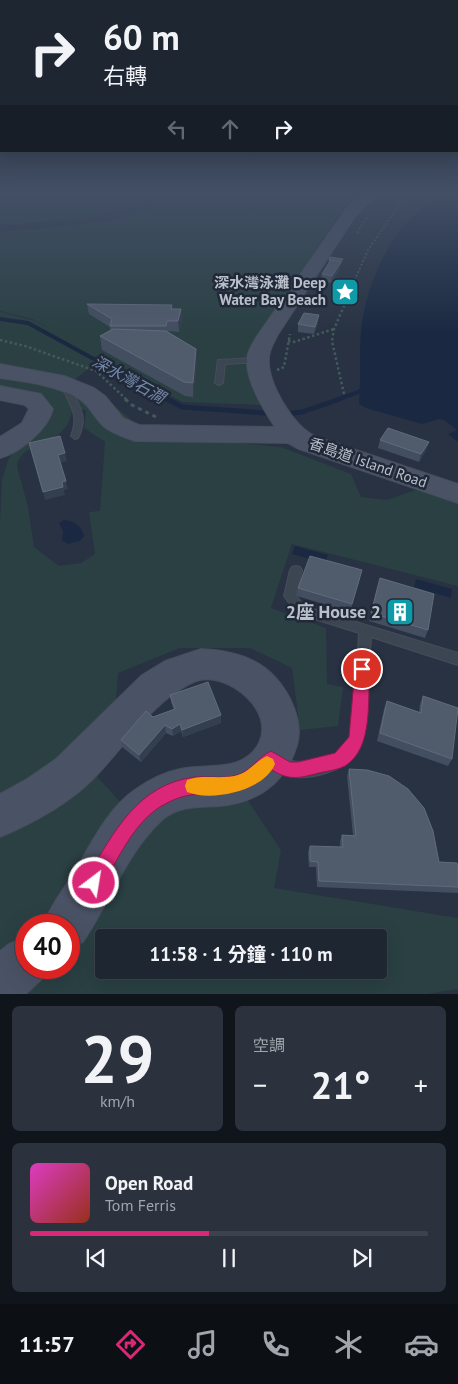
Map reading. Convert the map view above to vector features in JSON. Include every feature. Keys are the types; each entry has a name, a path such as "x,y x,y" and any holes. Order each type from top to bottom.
{"street":[{"path":"257,360 260,349 268,336 332,240"},
{"name":"香島道 Island Road","path":"257,360 260,373 275,406 294,435 324,450 458,494"},
{"path":"0,371 65,384 91,396 114,423 135,432 294,435"},
{"path":"0,393 33,400 41,409 39,418 32,426 0,450"},
{"path":"0,816 37,797 60,781 80,764 161,680 189,667 219,665 233,669 258,684 275,708 279,723 280,738 271,760 254,776 240,783 225,786 179,788 150,803 128,826 87,897 74,914"},
{"path":"0,984 15,971"}],"lane":[{"path":"219,383 221,362 257,360"},
{"path":"65,384 80,412 79,428 75,436"},
{"path":"296,570 290,596 299,608 306,612 458,659"},
{"path":"271,760 287,770 298,770 331,764 340,760 353,746 358,728 365,630"}],"path":[{"path":"344,394 332,341 334,329 368,250 375,240"},
{"path":"288,341 294,342 334,329"},
{"path":"273,372 284,367 290,331"},
{"path":"0,340 96,371 132,405 158,418"}],"green space":[{"path":"0,240 322,240 246,356 261,405 182,402 103,358 74,380 100,394 140,427 202,440 281,447 351,474 361,497 387,500 418,489 458,501 458,586 292,544 271,608 326,628 327,684 343,687 338,726 300,730 292,668 250,648 180,648 118,673 113,740 92,771 123,805 240,789 281,850 274,888 458,918 458,989 427,994 0,994 0,523 2,480 8,460 18,445 32,409 22,404 0,399 0,312 35,321 51,329 33,319 0,311","holes":["86,410 84,428 105,442 100,511 89,512 95,554 81,563 59,566 34,547 28,507 17,466 21,457 27,451 62,432 68,423 72,411"]}],"water":[{"path":"393,240 458,240 458,442 448,434 457,430 444,420 440,419 422,424 366,408 359,404 360,349 364,311 369,291"},
{"path":"64,520 74,523 81,529 84,536 80,541 68,544 62,540 63,531 59,523"},
{"path":"295,546 328,555 325,563 292,554"},
{"path":"416,579 452,589 451,598 414,587"}],"building":[{"path":"330,257 343,259 341,262 329,260"},
{"path":"331,260 341,262 332,276 322,274"},
{"path":"87,304 172,305 171,309 181,309 178,321 167,321 166,326 110,326 112,319"},
{"path":"304,313 319,315 315,327 298,324"},
{"path":"113,329 166,331 196,349 193,383 184,382 100,336"},
{"path":"388,428 429,442 421,454 380,440"},
{"path":"60,436 65,453 58,455 66,481 62,482 63,487 43,492 29,443"},
{"path":"310,556 362,570 352,604 298,588"},
{"name":"2座 House 2","path":"380,578 434,594 428,630 371,613"},
{"path":"208,682 221,715 182,730 180,724 172,729 165,725 139,755 121,740 146,711 153,717 175,709 170,695"},
{"path":"423,696 458,708 452,759 380,733 387,701 421,713"},
{"path":"349,769 367,770 389,776 408,789 424,808 433,831 439,862 457,863 458,887 319,881 318,862 310,861 310,846 343,847 342,835 356,836"}],"waterway":[{"name":"深水灣石澗","path":"0,319 28,323 169,400"},
{"path":"336,400 364,390"},
{"name":"深水灣石澗","path":"167,399 182,407 266,413"},
{"path":"287,414 302,412 340,399"}],"slow traffic":[{"path":"193,786 225,786 240,783 254,776 267,764"}],"place":[{"name":"深水灣泳灘 Deep Water Bay Beach","path":"345,292"},
{"name":"2座 House 2","path":"400,612"}],"route":[{"path":"94,883 128,826 150,803 164,794 179,788 225,786 240,783 254,776 271,760 287,770 321,766 340,760 347,754 357,738 362,669"}]}
